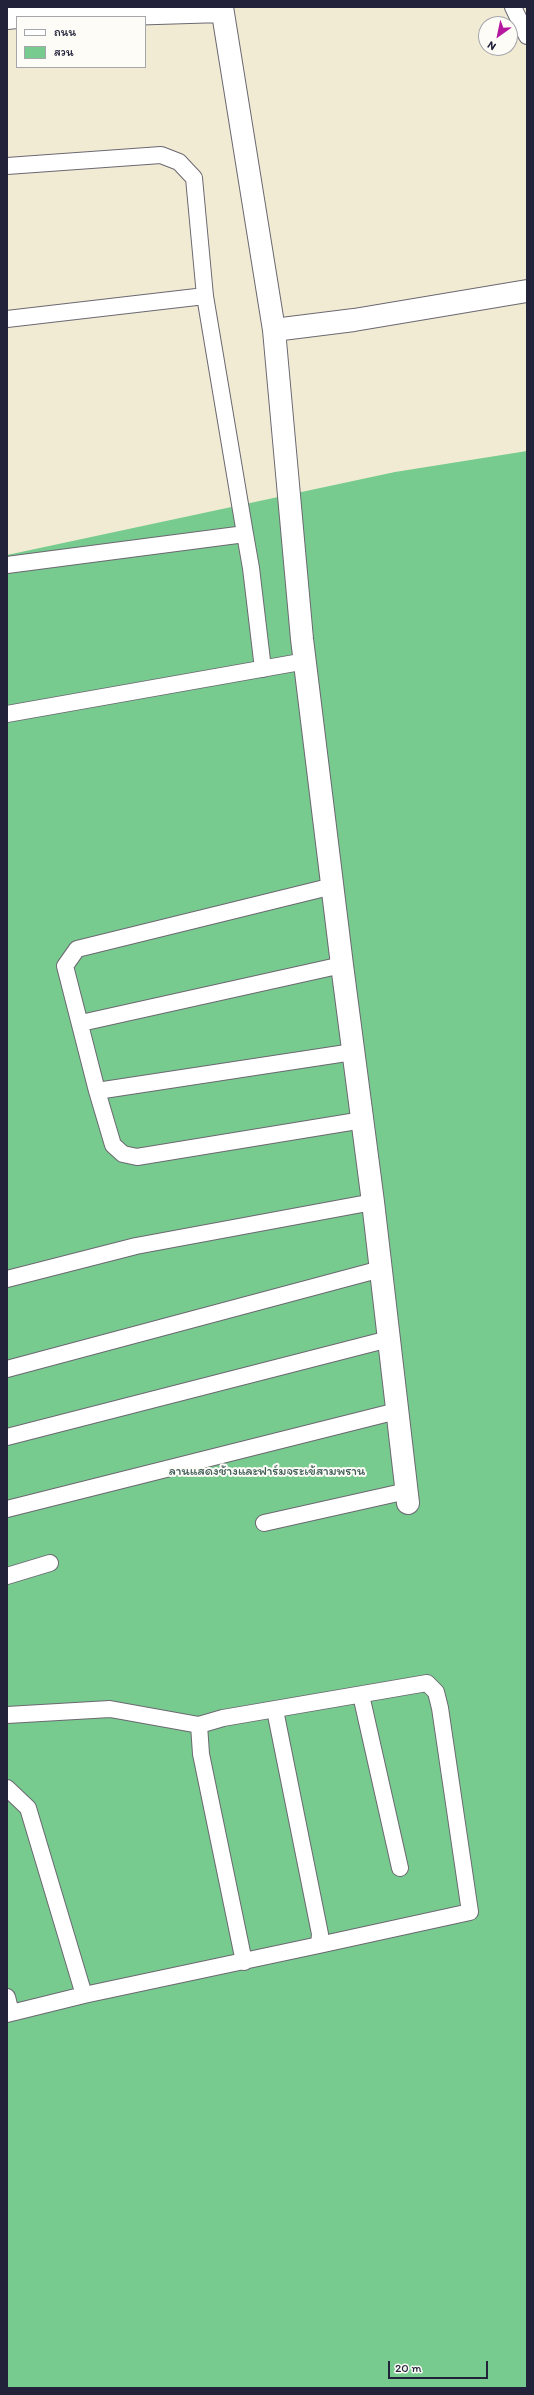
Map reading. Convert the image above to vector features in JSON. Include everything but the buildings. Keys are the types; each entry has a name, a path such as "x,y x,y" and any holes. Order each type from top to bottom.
{"street":[{"path":"51,16 222,9 274,330 306,661 342,965 373,1202 407,1497"},
{"path":"274,330 354,320 527,291"}],"lane":[{"path":"513,7 527,36"},
{"path":"7,166 161,155 179,162 194,178 205,296 251,568 263,669"},
{"path":"7,319 205,296"},
{"path":"7,565 245,534"},
{"path":"7,714 306,661"},
{"path":"333,886 77,948 65,966 81,1023 97,1091 113,1145 123,1154 137,1157 363,1120"},
{"path":"81,1023 342,965"},
{"path":"97,1091 353,1052"},
{"path":"7,1279 136,1246 373,1202"},
{"path":"7,1369 381,1269"},
{"path":"7,1437 389,1339"},
{"path":"7,1509 397,1411"},
{"path":"264,1523 407,1497"},
{"path":"7,1576 50,1563"},
{"path":"7,1715 110,1709 199,1725 223,1718 427,1683 436,1692 470,1912 244,1962 84,1995 9,2013 7,1997"},
{"path":"361,1694 400,1868"},
{"path":"275,1710 320,1934 319,1945"},
{"path":"199,1725 201,1754 244,1962"},
{"path":"7,1788 28,1808 84,1995"}],"green space":[{"name":"ลานแสดงช้างและฟาร์มจระเข้สามพราน","path":"527,451 527,2388 7,2388 7,555 395,472"}]}
